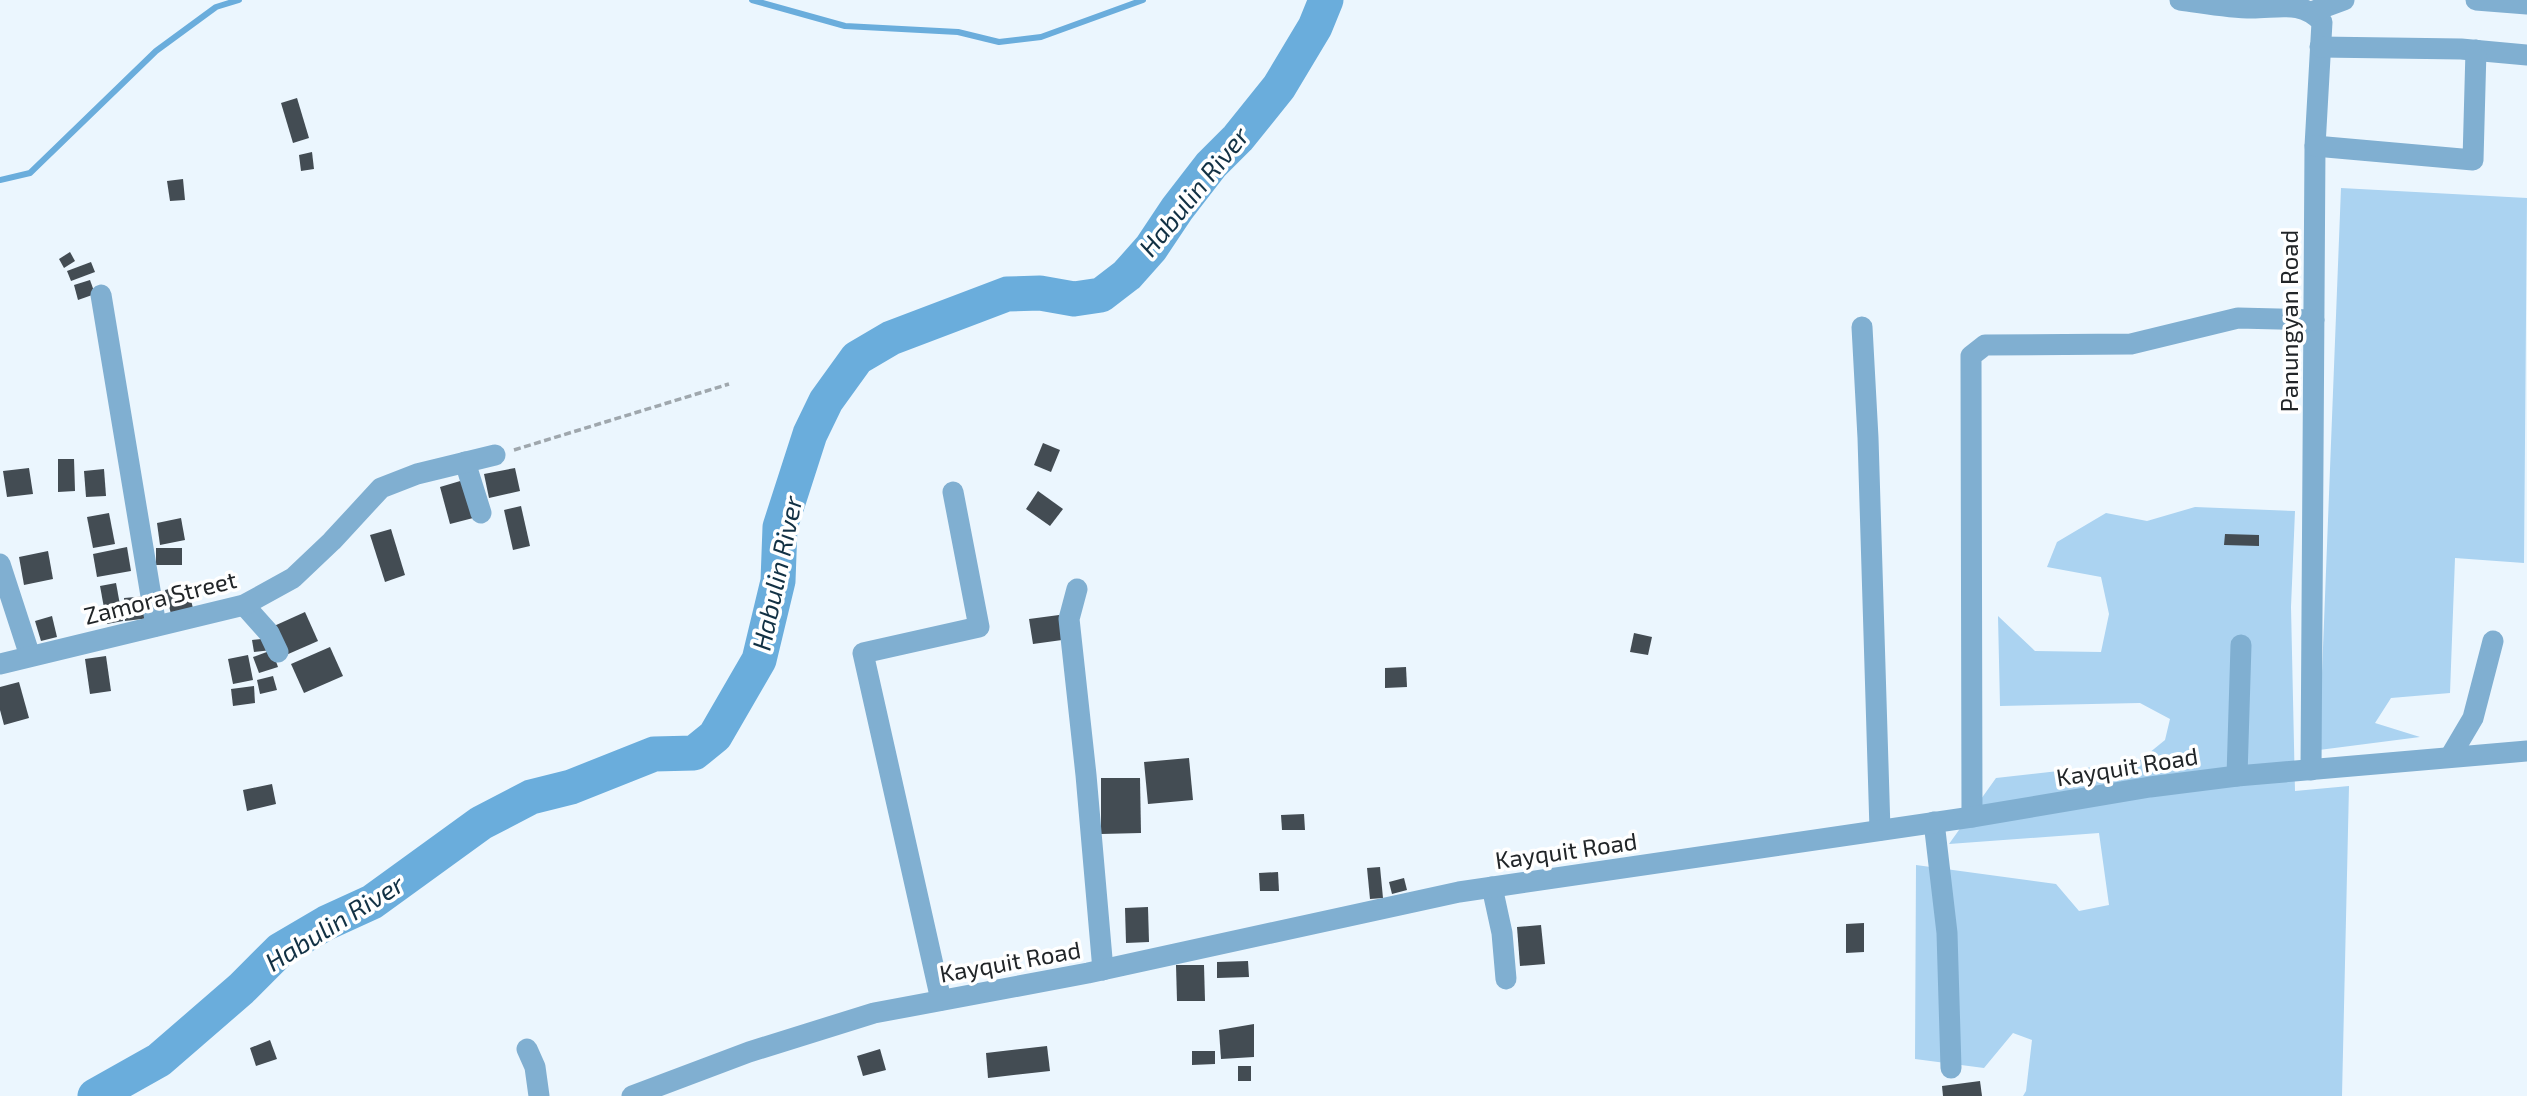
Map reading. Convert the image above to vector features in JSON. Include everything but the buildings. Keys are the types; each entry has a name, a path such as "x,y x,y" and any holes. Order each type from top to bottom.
{"street":[{"path":"2180,0 2253,8 2285,3 2314,10 2342,0"},
{"path":"2476,0 2527,4"},
{"name":"Panungyan Road","path":"2311,770 2315,146 2322,22 2314,10"},
{"path":"2320,47 2476,50 2527,55"},
{"path":"2315,146 2473,160 2476,50"},
{"path":"100,295 156,626"},
{"path":"1972,817 1970,356 1984,345 2131,344 2238,318 2314,320"},
{"path":"1862,327 1880,830"},
{"name":"Zamora Street","path":"0,664 244,605 293,578 381,488 417,474 495,455"},
{"path":"465,462 481,513"},
{"path":"941,1000 863,653 979,627 953,492"},
{"path":"0,564 30,656"},
{"path":"1077,589 1069,619 1086,775 1102,970"},
{"path":"244,605 269,633 278,652"},
{"path":"2450,757 2473,718 2493,641"},
{"path":"2236,776 2241,645"},
{"name":"Kayquit Road","path":"632,1096 681,1087 749,1052 874,1013 1102,970 1459,892 1972,817 2150,787 2236,776 2527,751"},
{"path":"1934,822 1947,933 1951,1068"},
{"path":"1492,887 1502,933 1506,979"},
{"path":"527,1049 535,1067 540,1096"}],"path":[{"path":"495,455 729,384"}],"shaded area":[{"path":"2341,188 2527,198 2524,563 2455,558 2450,693 2391,698 2375,723 2420,737 2319,750"},
{"path":"2195,507 2295,511 2291,607 2295,791 2349,786 2342,1096 2023,1096 2026,1091 2032,1040 2013,1033 1984,1068 1915,1059 1916,865 2056,884 2079,911 2109,905 2099,833 1949,844 1996,778 2138,762 2165,740 2170,719 2140,703 2000,706 1998,616 2035,651 2101,652 2109,614 2101,577 2047,567 2057,542 2106,513 2147,521"}],"waterway":[{"path":"0,180 30,173 156,51 216,7 239,0"},
{"path":"752,0 845,26 958,32 999,42 1041,37 1143,0"},
{"name":"Habulin River","path":"95,1096 159,1060 241,989 280,950 326,923 372,902 481,823 531,797 571,787 654,754 694,753 715,736 759,660 778,581 780,527 810,434 826,401 857,358 891,338 1007,294 1040,293 1074,299 1101,295 1127,275 1151,248 1211,165 1238,138 1279,87 1315,27 1326,0"}]}
